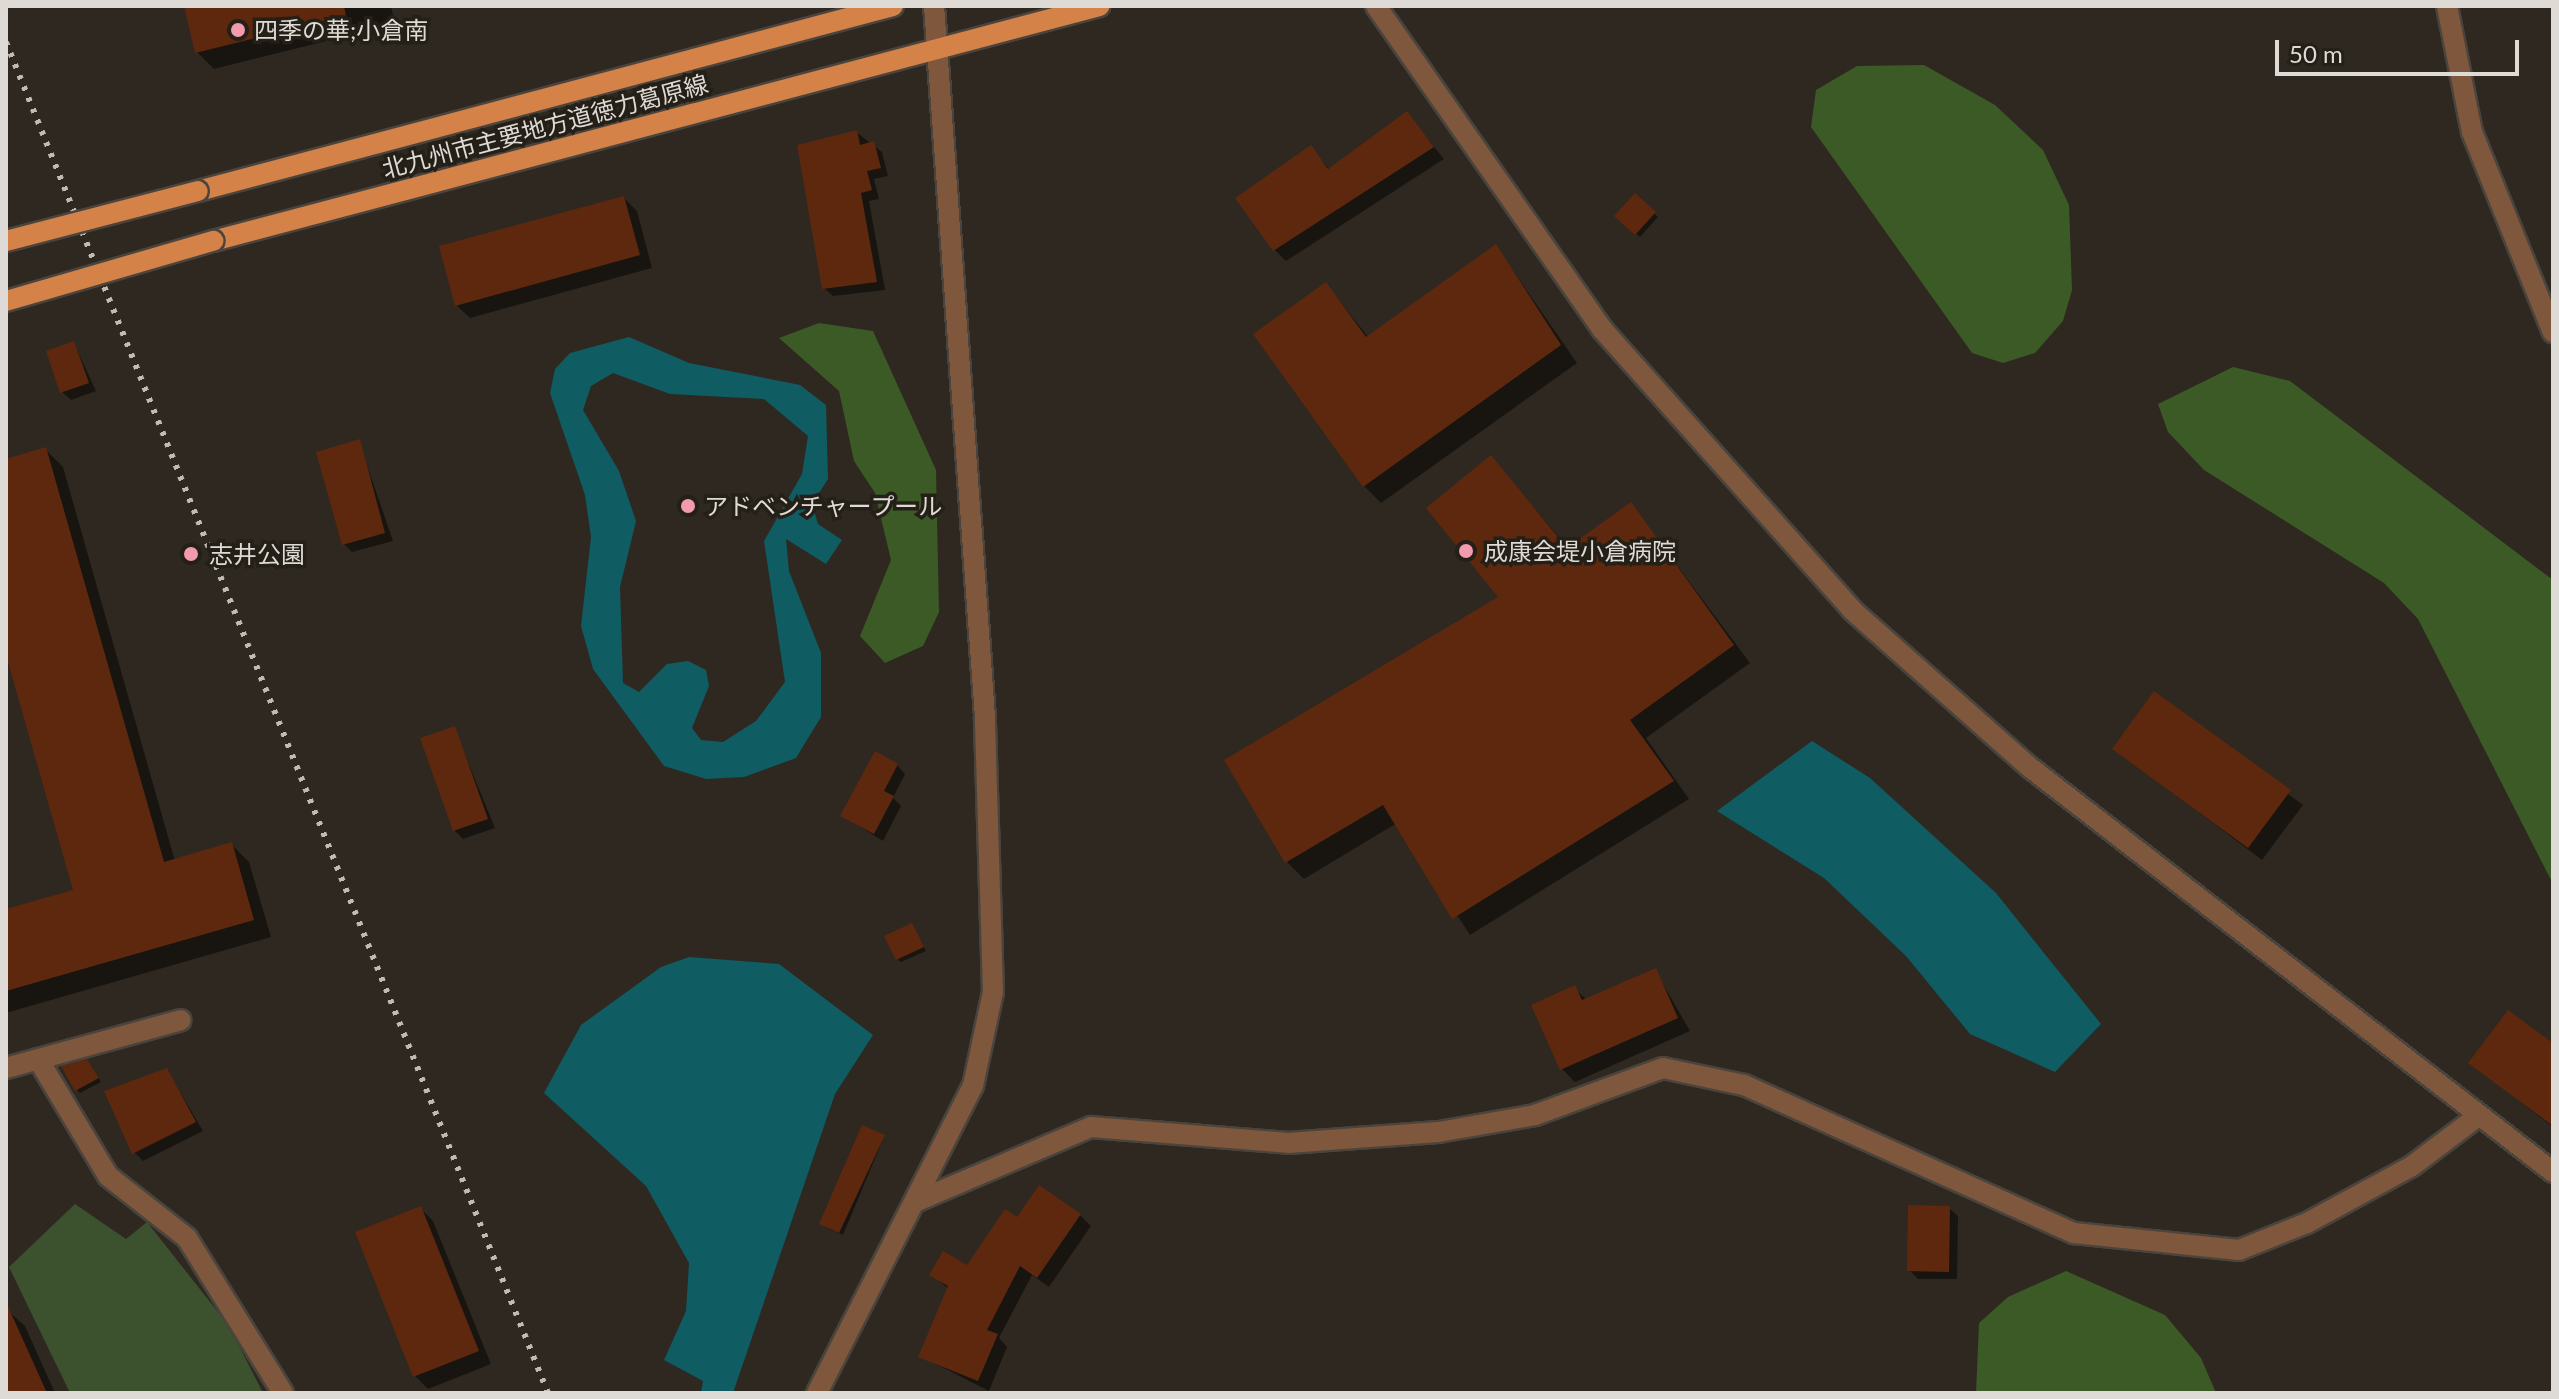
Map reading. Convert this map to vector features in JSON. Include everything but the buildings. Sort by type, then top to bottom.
[{"type":"main road","name":"北九州市主要地方道徳力葛原線","points":[[6,241],[893,6]]},
{"type":"main road","name":"北九州市主要地方道徳力葛原線","points":[[6,301],[213,241],[936,46],[1099,6]]},
{"type":"street","points":[[817,1393],[973,1086],[993,992],[985,717],[934,6]]},
{"type":"street","points":[[1376,6],[1602,329],[1852,610],[2032,769],[2553,1172]]},
{"type":"street","points":[[2447,6],[2472,132],[2553,332]]},
{"type":"street","points":[[6,1068],[181,1020]]},
{"type":"street","points":[[38,1059],[108,1176],[187,1238],[283,1393]]},
{"type":"street","points":[[915,1202],[1091,1127],[1288,1143],[1439,1132],[1535,1115],[1663,1068],[1744,1085],[2074,1233],[2239,1250],[2307,1223],[2412,1166],[2478,1116]]},
{"type":"green space","points":[[1924,65],[1995,105],[2043,150],[2069,205],[2072,290],[2063,321],[2035,353],[2003,363],[1972,353],[1811,127],[1816,90],[1857,66]]},
{"type":"green space","points":[[819,323],[873,331],[936,470],[939,612],[923,646],[885,663],[860,636],[891,560],[875,493],[854,461],[839,391],[779,338]]},
{"type":"green space","points":[[2233,367],[2290,381],[2553,580],[2553,884],[2418,619],[2384,583],[2204,470],[2168,432],[2158,404]]},
{"type":"green space","points":[[75,1204],[126,1239],[147,1222],[229,1326],[263,1393],[70,1393],[9,1267]]},
{"type":"green space","points":[[2066,1271],[2165,1315],[2201,1358],[2216,1393],[1976,1393],[1979,1323],[2008,1297]]},
{"type":"water","points":[[629,337],[689,363],[800,385],[826,405],[828,479],[812,504],[818,524],[842,540],[826,564],[786,539],[789,571],[821,653],[821,717],[796,758],[744,777],[706,779],[664,766],[593,669],[581,626],[591,537],[585,495],[550,393],[555,369],[570,353]],"holes":[[[613,373],[670,394],[764,399],[808,436],[802,474],[764,541],[785,682],[756,721],[723,742],[701,740],[692,728],[709,686],[706,670],[688,661],[667,664],[639,692],[623,683],[620,587],[636,521],[619,471],[583,410],[591,386]]]},
{"type":"water","points":[[1812,741],[1870,778],[1996,893],[2101,1024],[2055,1072],[1970,1034],[1906,956],[1824,878],[1717,811]]},
{"type":"water","points":[[689,957],[779,964],[873,1035],[835,1094],[733,1393],[701,1393],[703,1381],[664,1360],[686,1311],[689,1263],[646,1186],[544,1093],[581,1025],[661,967]]},
{"type":"railway","points":[[6,42],[548,1393]]},
{"type":"place","name":"四季の華;小倉南","points":[[238,30]]},
{"type":"place","name":"アドベンチャープール","points":[[688,506]]},
{"type":"place","name":"成康会堤小倉病院","points":[[1466,551]]},
{"type":"place","name":"志井公園","points":[[191,554]]}]
